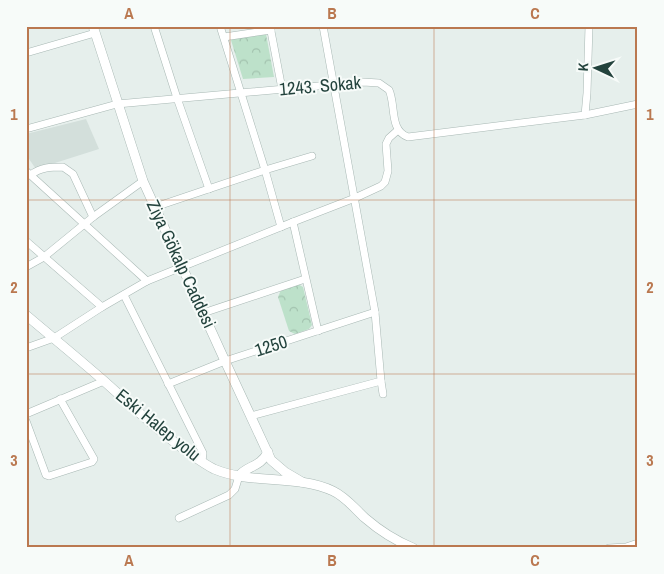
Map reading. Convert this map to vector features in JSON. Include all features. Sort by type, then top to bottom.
[{"type":"street","points":[[154,26],[209,189]]},
{"type":"street","points":[[220,26],[281,227]]},
{"type":"street","points":[[323,26],[375,312],[383,394]]},
{"type":"street","points":[[585,115],[589,26]]},
{"type":"street","points":[[224,37],[271,28],[282,89]]},
{"type":"street","points":[[26,53],[94,30]]},
{"type":"street","name":"Ziya Gökalp Caddesi","points":[[94,30],[143,182],[225,361],[271,460],[302,482]]},
{"type":"street","name":"1243. Sokak","points":[[26,129],[117,104],[363,82],[383,84],[391,94],[398,130]]},
{"type":"street","points":[[26,348],[54,338],[102,307],[147,282],[381,186],[385,182],[389,164],[386,144],[388,138],[398,130],[404,135],[412,137],[585,115],[638,104]]},
{"type":"street","points":[[155,208],[312,156]]},
{"type":"street","points":[[29,173],[48,168],[63,167],[73,174],[93,217]]},
{"type":"street","points":[[29,173],[147,282]]},
{"type":"street","points":[[26,267],[44,257],[93,217],[143,182]]},
{"type":"street","points":[[293,222],[318,331]]},
{"type":"street","points":[[26,242],[102,307]]},
{"type":"street","points":[[203,313],[305,279]]},
{"type":"street","points":[[124,295],[203,453],[202,462]]},
{"type":"street","name":"1250","points":[[168,384],[225,361],[375,312]]},
{"type":"street","name":"Eski Halep yolu","points":[[26,315],[148,421],[202,462],[214,469],[239,476],[302,482],[334,491],[343,496],[386,536],[413,548]]},
{"type":"street","points":[[26,414],[104,381]]},
{"type":"street","points":[[251,416],[381,381]]},
{"type":"street","points":[[26,421],[46,475],[49,476],[92,462],[94,459],[60,400]]},
{"type":"street","points":[[179,518],[229,496],[242,472],[258,464],[268,452]]},
{"type":"street","points":[[609,548],[626,547],[638,543]]},
{"type":"shaded area","points":[[86,119],[99,149],[36,169],[26,152],[26,134]]},
{"type":"green space","points":[[266,34],[274,77],[243,79],[230,37]]},
{"type":"green space","points":[[298,284],[303,287],[312,325],[309,329],[295,334],[289,331],[278,297],[281,290]]}]
